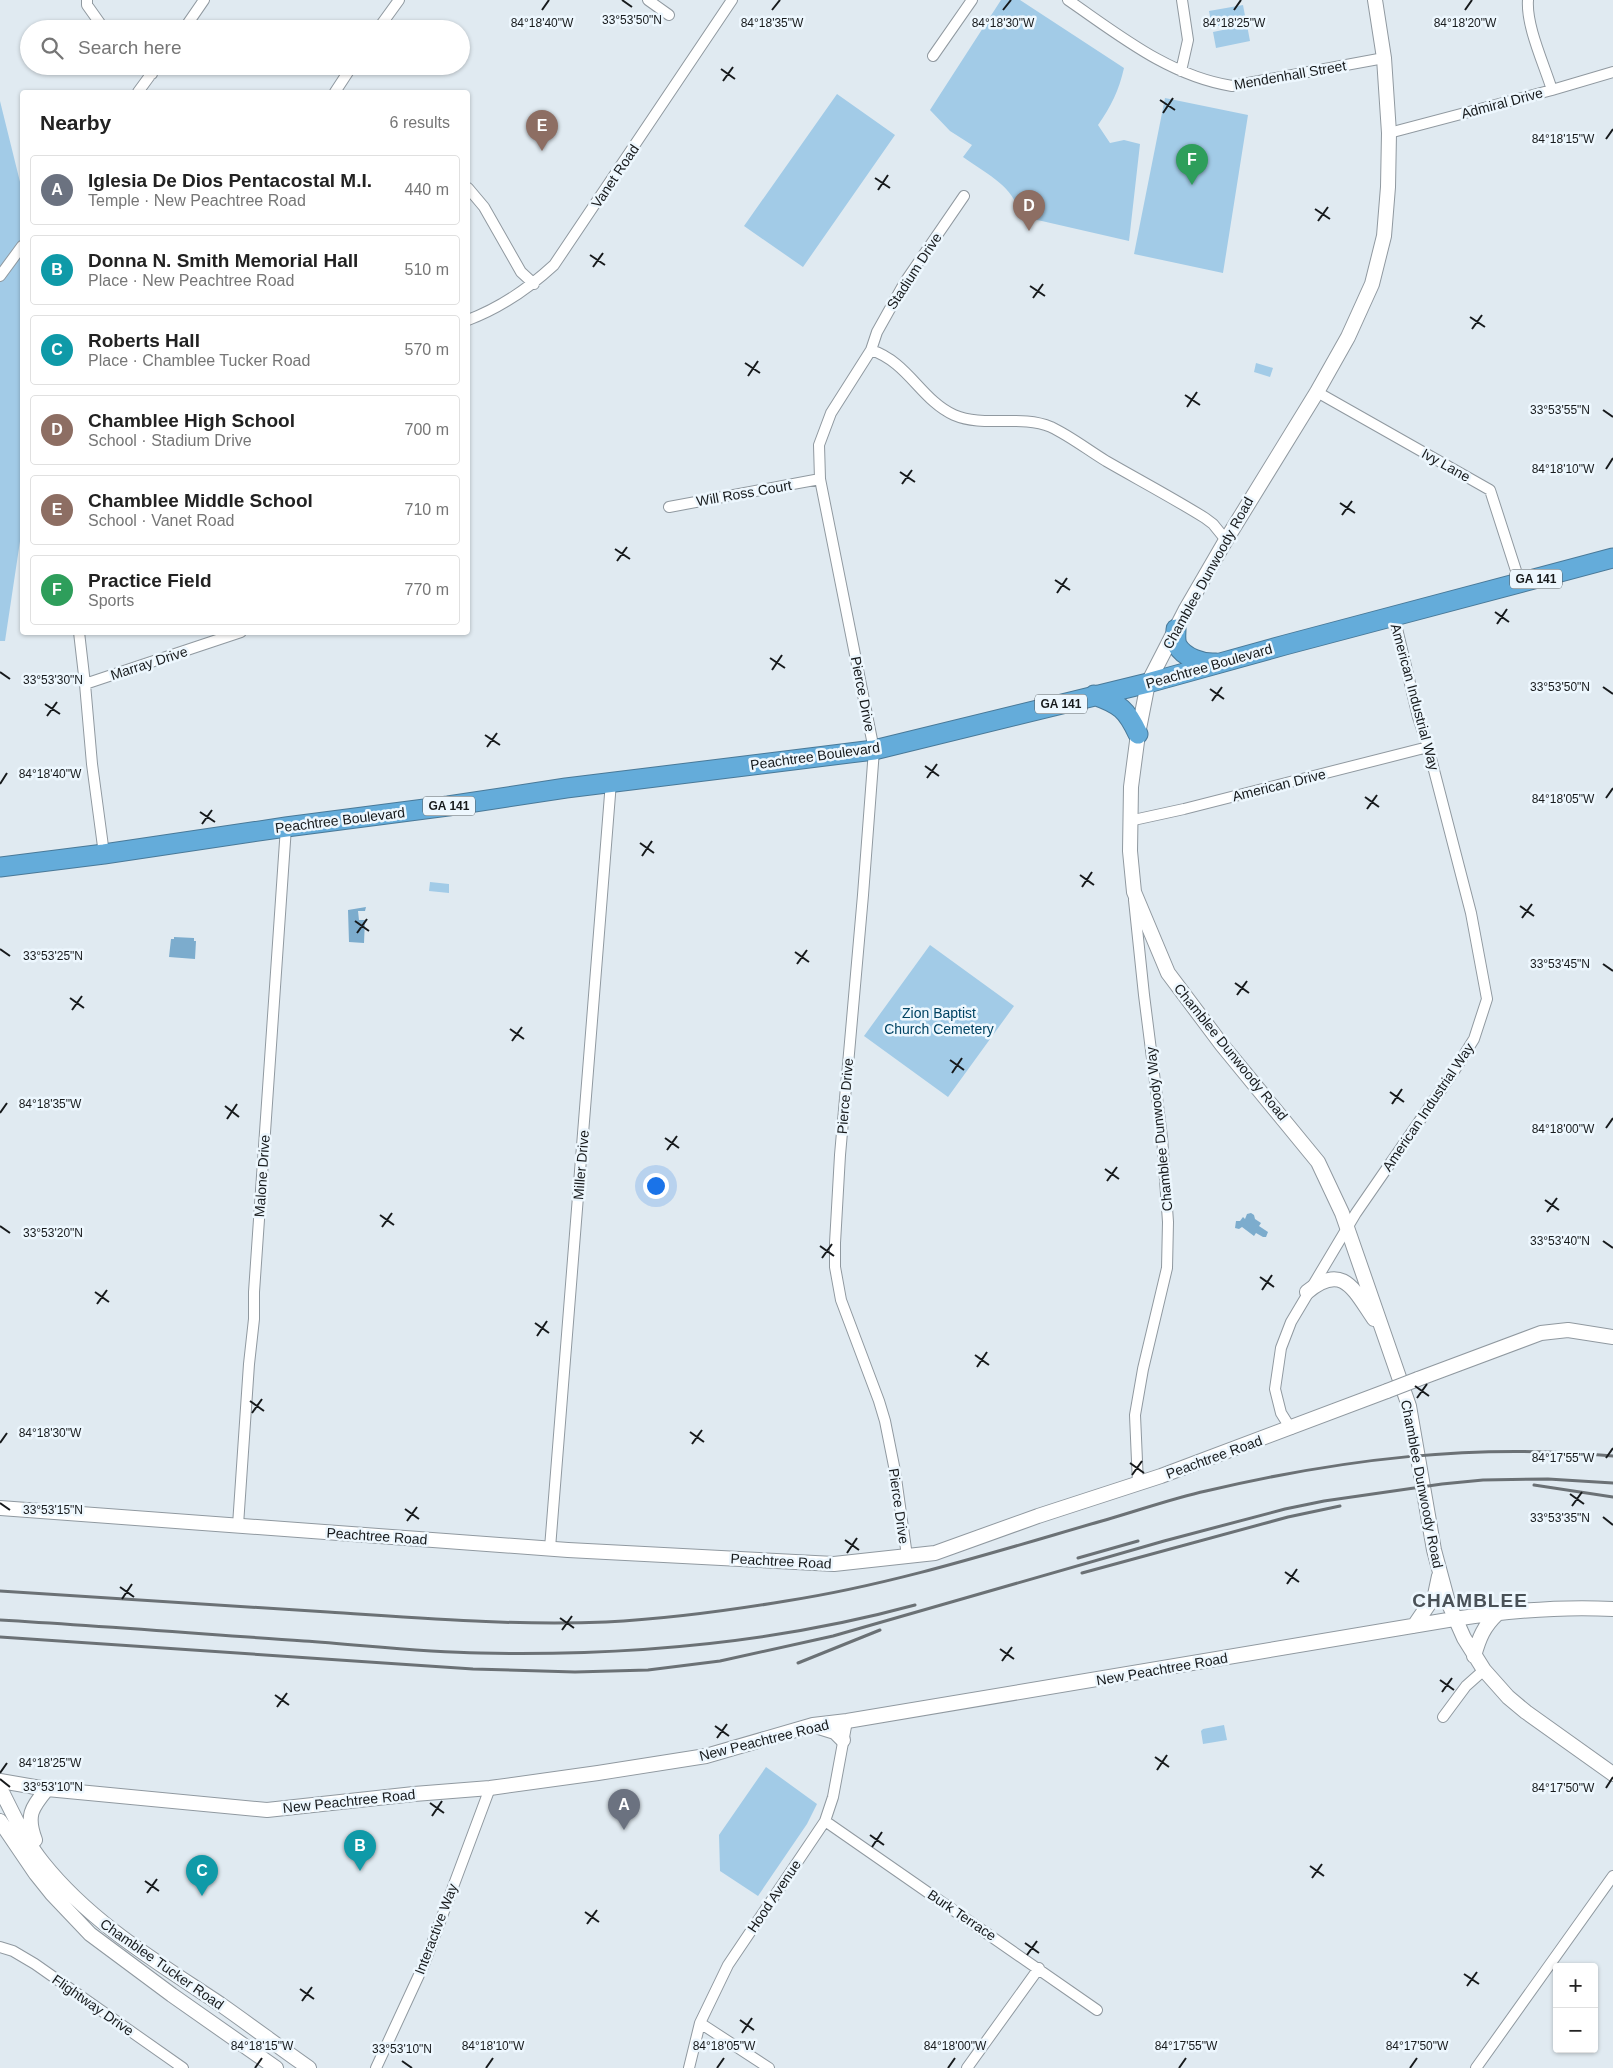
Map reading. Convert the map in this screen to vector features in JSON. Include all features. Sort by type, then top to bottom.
[{"type":"highway","name":"Peachtree Boulevard","points":[[0,867],[612,782],[874,750],[1094,695],[1148,684],[1613,558]]},
{"type":"highway","points":[[1176,629],[1176,643],[1181,650],[1207,664],[1223,663]]},
{"type":"highway","points":[[1094,695],[1122,708],[1130,718],[1138,734]]},
{"type":"street","points":[[87,0],[87,5],[98,20]]},
{"type":"street","points":[[190,20],[204,0]]},
{"type":"street","points":[[385,20],[399,0]]},
{"type":"street","points":[[648,0],[669,14]]},
{"type":"street","name":"Vanet Road","points":[[470,320],[534,284],[554,265],[732,0]]},
{"type":"street","points":[[933,56],[972,0]]},
{"type":"street","name":"Mendenhall Street","points":[[1068,0],[1145,52],[1207,82],[1232,86],[1384,58]]},
{"type":"street","points":[[1181,71],[1188,40],[1182,0]]},
{"type":"street","name":"Chamblee Dunwoody Road","points":[[1375,0],[1384,58],[1389,133],[1388,187],[1384,236],[1372,284],[1346,340],[1317,392],[1234,526],[1176,629],[1148,684],[1138,734],[1131,787],[1129,821],[1134,892],[1168,974],[1222,1045],[1318,1162],[1348,1226],[1409,1406],[1440,1573],[1454,1619],[1474,1656],[1508,1697],[1613,1774]]},
{"type":"street","points":[[1528,0],[1527,11],[1530,28],[1552,90]]},
{"type":"street","name":"Admiral Drive","points":[[1389,133],[1613,72]]},
{"type":"street","points":[[140,90],[151,75]]},
{"type":"street","points":[[340,90],[348,75]]},
{"type":"street","points":[[470,190],[484,207],[521,272],[534,284]]},
{"type":"street","name":"Stadium Drive","points":[[871,350],[877,332],[889,309],[964,196]]},
{"type":"street","points":[[0,276],[20,249]]},
{"type":"street","points":[[871,350],[881,353],[901,366],[928,396],[954,414],[972,420],[1015,420],[1051,427],[1213,524],[1226,540]]},
{"type":"street","name":"Pierce Drive","points":[[871,350],[840,397],[825,428],[819,446],[820,480],[874,750],[864,896],[840,1155],[835,1243],[836,1267],[841,1300],[885,1421],[895,1471],[906,1556]]},
{"type":"street","name":"Ivy Lane","points":[[1317,392],[1490,490],[1520,583]]},
{"type":"street","name":"Will Ross Court","points":[[669,507],[820,480]]},
{"type":"street","points":[[1213,524],[1234,526]]},
{"type":"street","name":"American Industrial Way","points":[[1290,1429],[1276,1400],[1275,1389],[1281,1348],[1288,1329],[1307,1292],[1348,1226],[1474,1039],[1487,999],[1471,913],[1428,747],[1418,716],[1394,616]]},
{"type":"street","points":[[79,635],[86,684],[92,764],[104,854]]},
{"type":"street","name":"Marray Drive","points":[[86,684],[232,635]]},
{"type":"street","name":"American Drive","points":[[1129,821],[1184,809],[1428,747]]},
{"type":"street","name":"Miller Drive","points":[[550,1548],[612,782]]},
{"type":"street","name":"Malone Drive","points":[[238,1525],[254,1319],[254,1283],[286,827]]},
{"type":"street","name":"Chamblee Dunwoody Way","points":[[1134,892],[1146,1013],[1162,1137],[1168,1231],[1167,1268],[1143,1369],[1135,1415],[1138,1484]]},
{"type":"street","points":[[1307,1292],[1326,1280],[1332,1279],[1344,1282],[1354,1289],[1385,1337]]},
{"type":"street","name":"Peachtree Road","points":[[0,1508],[550,1548],[834,1564],[935,1553],[1038,1516],[1138,1484],[1290,1429],[1541,1333],[1568,1330],[1613,1337]]},
{"type":"street","points":[[1414,1626],[1435,1595],[1440,1573]]},
{"type":"street","name":"New Peachtree Road","points":[[0,1781],[47,1789],[267,1810],[490,1788],[706,1756],[813,1725],[847,1721],[1454,1619],[1497,1614],[1590,1608],[1613,1609]]},
{"type":"street","points":[[1474,1656],[1478,1640],[1486,1624],[1497,1614]]},
{"type":"street","points":[[1443,1717],[1466,1686],[1484,1670]]},
{"type":"street","name":"Hood Avenue","points":[[689,2068],[700,2023],[728,1965],[825,1821],[833,1796],[847,1721]]},
{"type":"street","points":[[813,1725],[834,1732],[843,1740]]},
{"type":"street","name":"Interactive Way","points":[[376,2068],[424,1962],[490,1788]]},
{"type":"street","points":[[42,1862],[29,1825],[33,1808],[47,1789]]},
{"type":"street","name":"Chamblee Tucker Road","points":[[0,1792],[3,1794],[27,1840],[42,1862],[77,1901],[111,1930],[309,2068]]},
{"type":"street","name":"Chamblee Tucker Road","points":[[0,1821],[19,1851],[52,1894],[90,1934],[172,1995],[276,2068]]},
{"type":"street","name":"Burk Terrace","points":[[825,1821],[1098,2010]]},
{"type":"street","points":[[1476,2068],[1613,1876]]},
{"type":"street","name":"Flightway Drive","points":[[0,1947],[13,1951],[35,1964],[183,2068]]},
{"type":"street","points":[[967,2068],[1039,1968]]},
{"type":"street","points":[[700,2023],[770,2068]]},
{"type":"green space","points":[[1001,0],[1020,0],[1124,68],[1114,98],[1098,125],[1110,143],[1124,140],[1140,144],[1129,241],[1020,216],[1017,206],[1006,189],[990,175],[963,157],[972,145],[950,131],[930,110]]},
{"type":"green space","points":[[1243,5],[1246,21],[1212,27],[1209,11]]},
{"type":"green space","points":[[1247,25],[1250,41],[1216,48],[1213,32]]},
{"type":"green space","points":[[837,94],[895,135],[803,267],[744,226]]},
{"type":"green space","points":[[1165,98],[1248,115],[1223,273],[1134,254]]},
{"type":"green space","points":[[0,101],[20,182],[20,541],[5,641],[0,641]]},
{"type":"green space","points":[[1256,363],[1273,368],[1270,377],[1254,372]]},
{"type":"green space","points":[[430,882],[449,884],[449,893],[429,891]]},
{"type":"green space","name":"Zion Baptist Church Cemetery","points":[[930,945],[1014,1006],[948,1097],[864,1036]]},
{"type":"green space","points":[[1224,1725],[1227,1740],[1203,1744],[1201,1731],[1203,1729]]},
{"type":"green space","points":[[766,1767],[817,1804],[807,1824],[758,1896],[720,1871],[719,1835]]},
{"type":"shaded area","points":[[366,907],[365,911],[358,911],[359,920],[365,920],[364,943],[349,942],[348,910]]},
{"type":"shaded area","points":[[174,937],[194,938],[194,941],[196,941],[195,959],[169,957],[171,939],[174,939]]},
{"type":"shaded area","points":[[1251,1213],[1261,1223],[1259,1226],[1268,1232],[1266,1237],[1256,1233],[1254,1236],[1242,1227],[1239,1229],[1235,1228],[1236,1221],[1240,1221],[1243,1217],[1245,1219],[1247,1214]]},
{"type":"railway","points":[[0,1591],[467,1621],[571,1623],[651,1619],[764,1605],[868,1585],[990,1553],[1182,1497],[1307,1470],[1358,1462],[1459,1453],[1510,1451],[1613,1456]]},
{"type":"railway","points":[[0,1637],[473,1669],[575,1672],[648,1670],[720,1661],[833,1636],[1164,1541],[1285,1509],[1324,1501],[1483,1480],[1548,1479],[1613,1483]]},
{"type":"railway","points":[[1534,1485],[1613,1497]]},
{"type":"railway","points":[[1082,1573],[1288,1517],[1340,1506]]},
{"type":"railway","points":[[1078,1558],[1138,1541]]},
{"type":"railway","points":[[0,1620],[436,1651],[535,1653],[589,1652],[699,1645],[807,1629],[915,1605]]},
{"type":"railway","points":[[798,1663],[880,1630]]},
{"type":"place","name":"Chamblee Middle School","points":[[542,151]]},
{"type":"place","name":"Practice Field","points":[[1192,185]]},
{"type":"place","name":"Chamblee High School","points":[[1029,231]]},
{"type":"place","name":"Iglesia De Dios Pentacostal M.I.","points":[[624,1830]]},
{"type":"place","name":"Donna N. Smith Memorial Hall","points":[[360,1871]]},
{"type":"place","name":"Roberts Hall","points":[[202,1896]]},
{"type":"district","name":"CHAMBLEE","points":[[1470,1600]]}]
